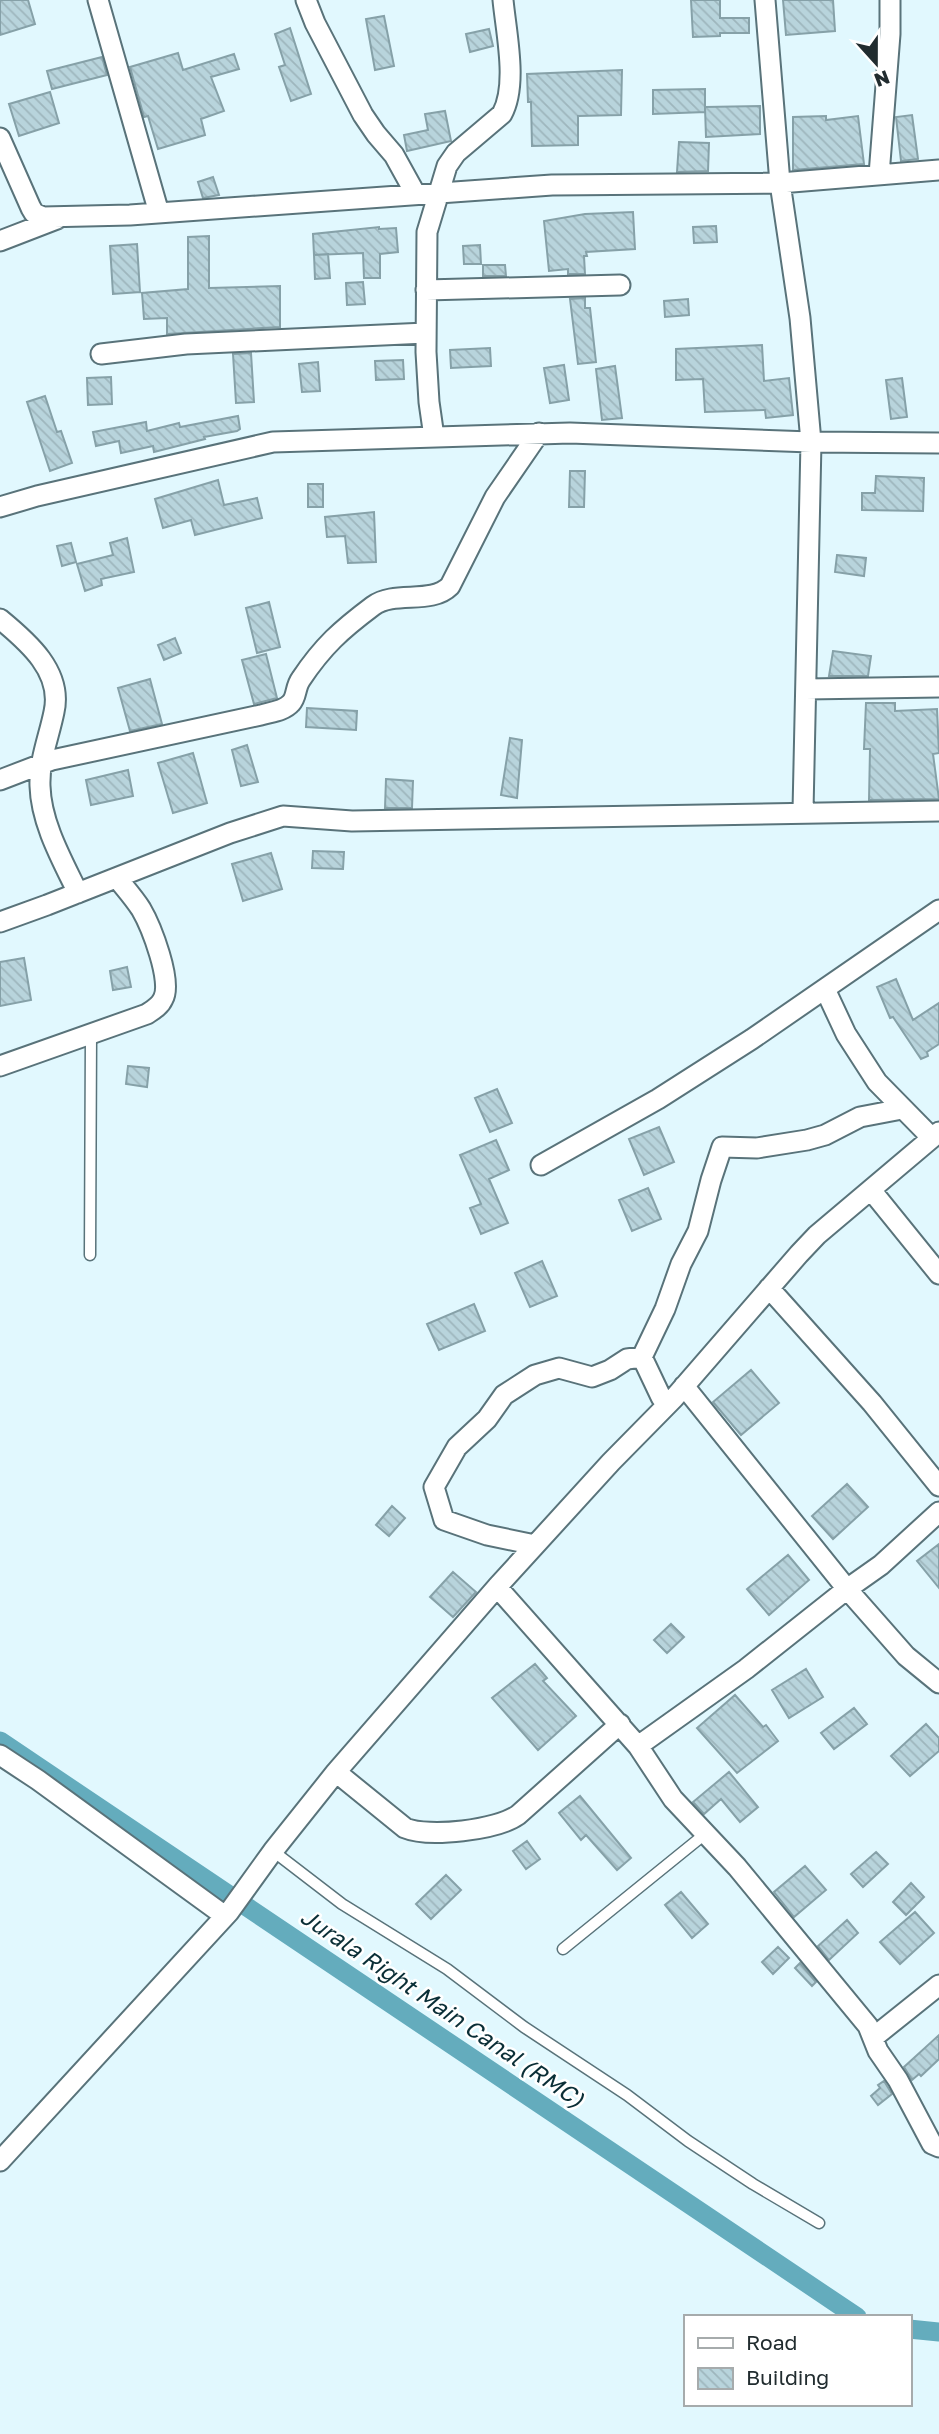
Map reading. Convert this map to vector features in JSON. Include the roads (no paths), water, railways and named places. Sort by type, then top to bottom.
[{"type":"street","points":[[98,0],[159,212]]},
{"type":"street","points":[[306,0],[315,23],[363,115],[394,155],[415,193]]},
{"type":"street","points":[[434,436],[428,392],[425,239],[447,166],[456,153],[502,114],[507,106],[509,63],[503,0]]},
{"type":"street","points":[[765,0],[780,183],[800,318],[811,442],[803,811]]},
{"type":"street","points":[[879,175],[890,34],[890,0]]},
{"type":"street","points":[[0,138],[34,213],[39,217],[159,212],[552,185],[780,183],[939,170]]},
{"type":"street","points":[[0,241],[62,217]]},
{"type":"street","points":[[426,290],[620,285]]},
{"type":"street","points":[[101,354],[195,344],[426,333]]},
{"type":"street","points":[[0,780],[41,763],[261,715],[290,705],[295,699],[296,686],[321,649],[373,606],[386,600],[438,594],[450,586],[495,497],[538,433]]},
{"type":"street","points":[[0,507],[258,444],[538,433],[811,442],[939,443]]},
{"type":"street","points":[[0,619],[28,642],[44,664],[55,690],[54,711],[41,763],[40,785],[43,810],[78,892]]},
{"type":"street","points":[[806,689],[939,687]]},
{"type":"street","points":[[0,922],[230,833],[287,815],[298,819],[352,821],[803,811],[939,811]]},
{"type":"street","points":[[0,1066],[156,1009],[164,999],[166,990],[163,970],[149,926],[141,910],[117,878]]},
{"type":"street","points":[[541,1165],[658,1099],[752,1039],[939,910]]},
{"type":"street","points":[[0,2161],[227,1914],[336,1772],[497,1587],[667,1405],[817,1235],[935,1135],[902,1109],[877,1082],[862,1062],[825,989]]},
{"type":"street","points":[[642,1357],[665,1309],[681,1264],[698,1231],[722,1147],[757,1148],[807,1140],[825,1135],[860,1117],[902,1109]]},
{"type":"street","points":[[870,1190],[939,1274]]},
{"type":"street","points":[[769,1288],[872,1403],[939,1486]]},
{"type":"street","points":[[642,1357],[667,1405]]},
{"type":"street","points":[[536,1545],[487,1535],[444,1520],[434,1487],[443,1469],[457,1447],[487,1419],[504,1395],[535,1375],[559,1368],[592,1377],[627,1359],[642,1357]]},
{"type":"street","points":[[684,1386],[847,1589],[905,1656],[939,1683]]},
{"type":"street","points":[[639,1746],[746,1669],[889,1558],[939,1512]]},
{"type":"street","points":[[497,1587],[639,1746],[661,1784],[737,1867],[868,2026],[878,2051],[898,2080],[932,2144],[939,2147]]},
{"type":"street","points":[[336,1772],[405,1828],[416,1832],[434,1833],[497,1825],[518,1815],[620,1724]]},
{"type":"street","points":[[0,1755],[227,1914]]},
{"type":"street","points":[[874,2037],[939,1985]]},
{"type":"lane","points":[[90,1255],[91,1033]]},
{"type":"lane","points":[[563,1950],[705,1834]]},
{"type":"lane","points":[[272,1853],[342,1904],[447,1969],[524,2028],[627,2095],[688,2141],[819,2223]]},
{"type":"waterway","name":"Jurala Right Main Canal (RMC)","points":[[0,1741],[854,2315]]},
{"type":"waterway","name":"Jurala Right Main Canal (RMC)","points":[[911,2329],[939,2332]]}]
